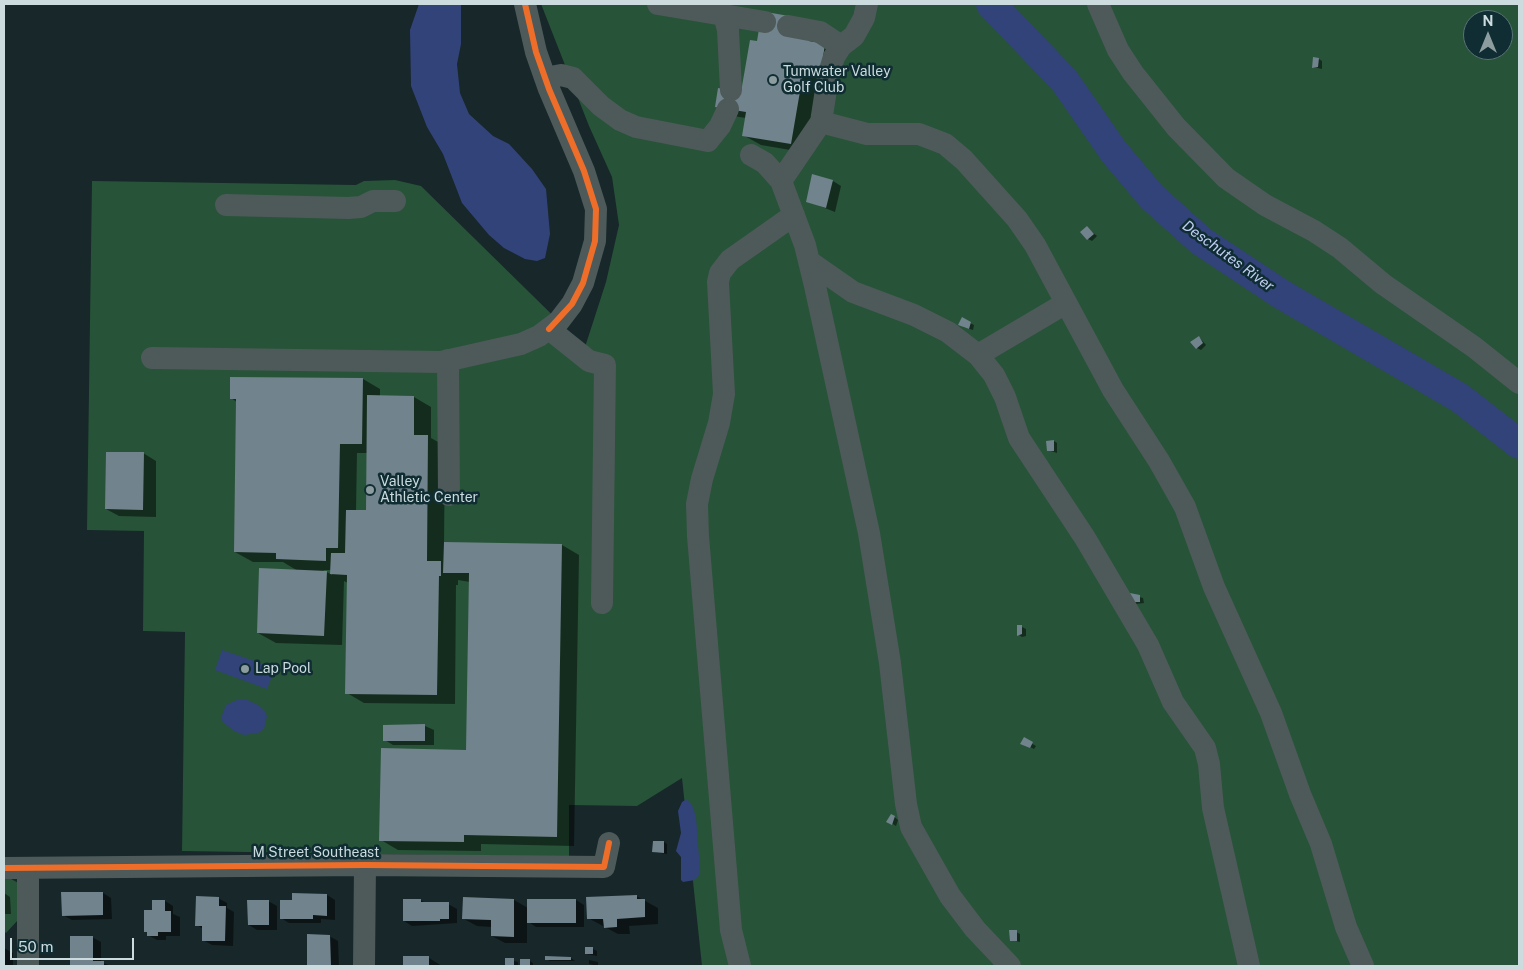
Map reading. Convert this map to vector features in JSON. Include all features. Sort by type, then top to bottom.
[{"type":"street","points":[[152,358],[343,361],[448,360],[521,344],[540,336],[559,321],[572,304],[583,283],[592,256],[597,225],[596,209],[589,183],[536,52],[526,4]]},
{"type":"street","points":[[658,4],[765,22]]},
{"type":"street","points":[[781,182],[821,122],[828,77],[834,57],[841,46],[854,36],[864,18],[867,4]]},
{"type":"street","points":[[1098,4],[1118,50],[1133,73],[1176,127],[1226,178],[1264,205],[1314,231],[1340,248],[1383,284],[1474,347],[1519,383]]},
{"type":"street","points":[[545,78],[561,75],[573,78],[601,106],[620,120],[636,128],[708,141],[720,126],[730,100],[728,30],[724,15]]},
{"type":"street","points":[[788,26],[820,32],[841,46]]},
{"type":"street","points":[[821,122],[867,134],[919,134],[946,144],[989,186],[1018,219],[1035,245],[1113,390],[1159,461],[1185,507],[1214,587],[1271,713],[1300,794],[1322,844],[1346,927],[1363,966]]},
{"type":"street","points":[[751,155],[765,163],[781,182],[810,262],[869,533],[890,663],[906,804],[911,826],[950,896],[975,929],[1010,966]]},
{"type":"street","points":[[226,204],[348,208],[361,207],[373,202],[394,202]]},
{"type":"street","points":[[740,966],[730,923],[697,512],[702,479],[719,423],[724,394],[718,282],[720,273],[730,260],[794,215]]},
{"type":"street","points":[[810,262],[853,292],[914,316],[948,332],[978,356],[1000,386],[1019,438],[1085,538],[1148,645],[1173,702],[1206,748],[1213,808],[1249,966]]},
{"type":"street","points":[[978,356],[1066,303]]},
{"type":"street","points":[[549,329],[589,361],[605,365],[602,603]]},
{"type":"street","points":[[448,360],[449,495]]},
{"type":"street","name":"M Street Southeast","points":[[4,868],[365,865],[604,867],[609,843]]},
{"type":"street","points":[[364,966],[365,865]]},
{"type":"street","points":[[28,868],[28,966]]},
{"type":"green space","points":[[541,4],[1519,4],[1519,966],[702,966],[682,778],[637,806],[569,805],[569,857],[182,851],[185,632],[143,631],[144,531],[87,530],[92,181],[356,185],[364,181],[395,180],[421,186],[585,347],[606,282],[619,225],[612,177],[589,126]]},
{"type":"green space","points":[[4,875],[22,885],[18,920],[6,933],[4,931]]},
{"type":"water","points":[[419,4],[461,4],[461,44],[457,64],[460,93],[469,114],[493,136],[509,144],[532,169],[546,189],[550,234],[545,258],[537,261],[525,259],[504,248],[489,235],[462,203],[443,154],[427,127],[411,86],[410,30]]},
{"type":"water","name":"Lap Pool","points":[[222,650],[275,668],[267,689],[215,670]]},
{"type":"water","points":[[237,700],[247,700],[264,710],[267,716],[264,729],[258,733],[244,735],[234,731],[223,722],[221,718],[226,705]]},
{"type":"water","points":[[687,799],[692,805],[696,817],[700,874],[695,880],[683,882],[681,880],[681,857],[676,851],[681,833],[678,811],[682,802]]},
{"type":"building","name":"Tumwater Valley Golf Club","points":[[766,12],[789,16],[809,37],[809,41],[825,44],[821,71],[804,68],[791,144],[742,136],[746,112],[715,107],[718,88],[741,92],[750,40],[757,41],[759,29]]},
{"type":"building","points":[[1313,57],[1319,58],[1318,67],[1312,68]]},
{"type":"building","points":[[812,174],[833,180],[826,208],[806,202]]},
{"type":"building","points":[[1087,226],[1094,234],[1087,240],[1080,232]]},
{"type":"building","points":[[962,317],[971,322],[969,329],[958,325]]},
{"type":"building","points":[[1199,336],[1203,343],[1196,349],[1190,342]]},
{"type":"building","points":[[230,377],[363,378],[362,444],[340,444],[338,548],[326,548],[326,561],[276,559],[276,553],[234,552],[236,399],[230,399]]},
{"type":"building","points":[[367,395],[414,396],[414,435],[428,435],[427,561],[441,561],[441,576],[439,576],[437,695],[345,694],[347,575],[330,574],[331,553],[345,553],[346,510],[366,510]]},
{"type":"building","points":[[1054,440],[1054,451],[1047,451],[1046,441]]},
{"type":"building","points":[[106,452],[144,452],[143,510],[105,509]]},
{"type":"building","points":[[444,542],[562,544],[557,837],[464,835],[464,842],[379,841],[381,748],[466,750],[469,573],[443,573]]},
{"type":"building","points":[[259,568],[327,571],[324,636],[257,633]]},
{"type":"building","points":[[1130,593],[1140,595],[1140,602],[1131,602]]},
{"type":"building","points":[[1017,625],[1022,625],[1022,634],[1017,636]]},
{"type":"building","points":[[425,724],[425,741],[383,741],[383,725]]},
{"type":"building","points":[[1024,737],[1033,742],[1030,748],[1020,744]]},
{"type":"building","points":[[891,814],[895,816],[892,825],[886,822]]},
{"type":"building","points":[[653,841],[664,841],[664,853],[652,852]]},
{"type":"building","points":[[61,892],[103,892],[103,915],[62,916]]},
{"type":"building","points":[[292,893],[327,894],[327,916],[313,915],[313,919],[280,919],[280,900],[292,900]]},
{"type":"building","points":[[637,895],[637,899],[645,899],[645,917],[617,919],[617,927],[604,928],[603,919],[587,919],[586,897]]},
{"type":"building","points":[[196,896],[219,897],[219,906],[226,906],[225,941],[202,941],[202,926],[195,926]]},
{"type":"building","points":[[463,897],[514,899],[514,937],[491,936],[491,920],[462,919]]},
{"type":"building","points":[[403,899],[421,899],[421,902],[449,902],[449,919],[440,919],[440,921],[403,921]]},
{"type":"building","points":[[527,899],[576,899],[576,923],[527,923]]},
{"type":"building","points":[[152,900],[165,900],[165,911],[171,911],[171,932],[158,932],[158,936],[147,936],[147,932],[144,932],[144,910],[152,910]]},
{"type":"building","points":[[247,900],[269,900],[269,925],[248,925]]},
{"type":"building","points":[[1009,930],[1017,930],[1017,941],[1010,941]]},
{"type":"building","points":[[307,934],[330,935],[331,966],[307,966]]},
{"type":"building","points":[[70,936],[93,936],[93,961],[104,961],[104,966],[70,965]]},
{"type":"building","points":[[585,947],[593,947],[593,954],[585,954]]},
{"type":"building","points":[[403,956],[429,956],[429,965],[403,966]]},
{"type":"building","points":[[545,956],[571,957],[571,960],[545,960]]},
{"type":"building","points":[[505,958],[514,958],[514,966],[505,966]]},
{"type":"building","points":[[520,959],[530,959],[530,966],[520,966]]},
{"type":"waterway","name":"Deschutes River","points":[[991,4],[1064,80],[1114,152],[1152,197],[1201,241],[1281,294],[1460,398],[1519,444]]},
{"type":"cycle path","points":[[525,4],[536,52],[549,89],[584,171],[596,209],[595,241],[583,283],[572,304],[549,329]]},
{"type":"cycle path","points":[[4,868],[365,865],[604,867],[609,843]]},
{"type":"place","name":"Tumwater Valley Golf Club","points":[[773,80]]},
{"type":"place","name":"Valley Athletic Center","points":[[370,490]]},
{"type":"place","name":"Lap Pool","points":[[245,669]]}]
